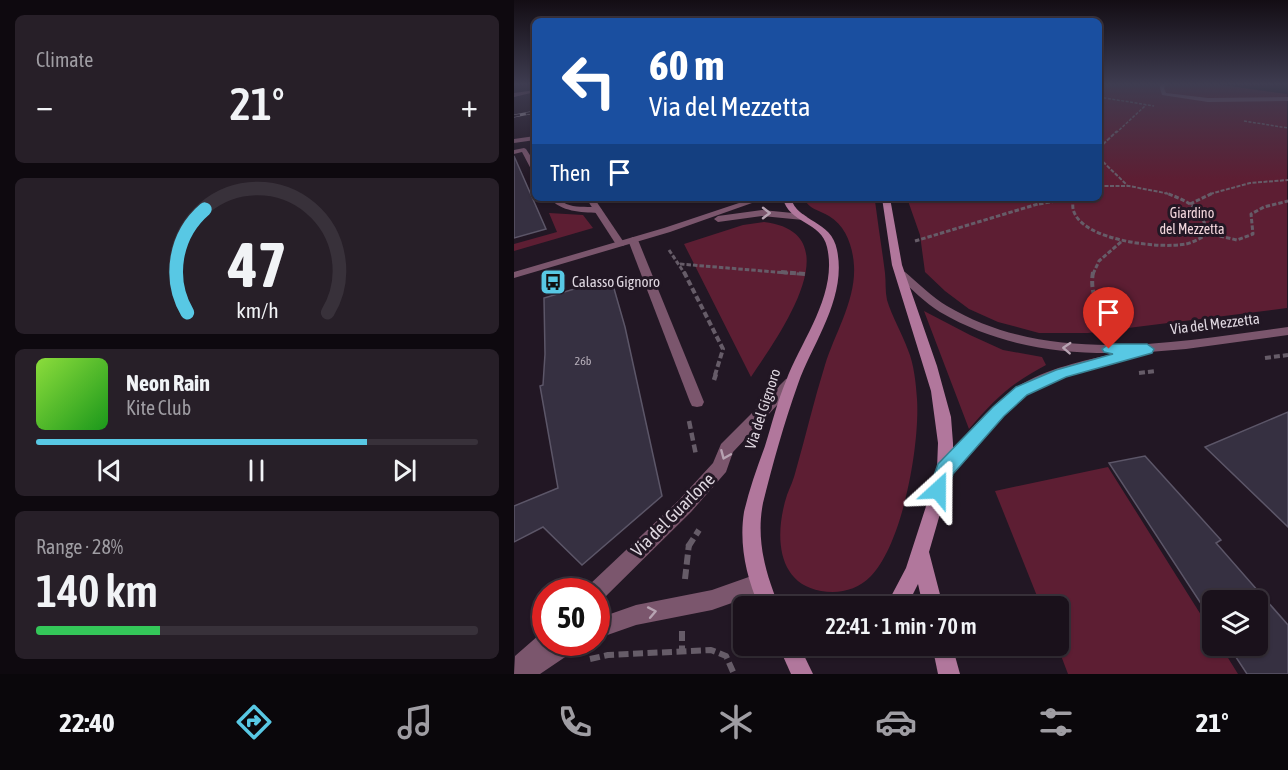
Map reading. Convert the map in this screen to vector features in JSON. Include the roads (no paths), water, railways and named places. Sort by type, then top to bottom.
[{"type":"main road","name":"Via del Gignoro","points":[[767,596],[751,532],[753,515],[792,382],[822,320],[833,272],[829,237],[822,228],[791,209],[788,201]]},
{"type":"main road","points":[[887,201],[901,274],[942,410],[945,470],[908,590],[904,596]]},
{"type":"main road","points":[[920,553],[931,596]]},
{"type":"main road","points":[[793,656],[802,674]]},
{"type":"main road","points":[[945,656],[949,674]]},
{"type":"street","points":[[514,141],[532,138]]},
{"type":"street","points":[[514,152],[524,150],[532,164]]},
{"type":"street","points":[[556,201],[569,209],[598,210]]},
{"type":"street","points":[[592,201],[620,244]]},
{"type":"street","points":[[514,275],[667,230],[753,201]]},
{"type":"street","points":[[667,230],[750,214],[803,217]]},
{"type":"street","points":[[632,240],[697,402]]},
{"type":"street","name":"Via del Mezzetta","points":[[901,274],[919,294],[938,307],[961,321],[1002,337],[1054,347],[1147,349]]},
{"type":"street","name":"Via del Mezzetta","points":[[945,470],[999,411],[1021,391],[1061,373],[1147,349],[1288,331]]},
{"type":"street","name":"Via del Guarlone","points":[[610,578],[685,506],[720,467],[727,449],[792,382]]},
{"type":"street","points":[[610,624],[636,615],[712,600],[733,599]]},
{"type":"street","points":[[514,673],[532,656]]},
{"type":"street","points":[[521,674],[549,656]]},
{"type":"place","name":"Calasso Gignoro","points":[[553,282]]},
{"type":"park label","name":"Giardino del Mezzetta","points":[[1192,222]]}]
